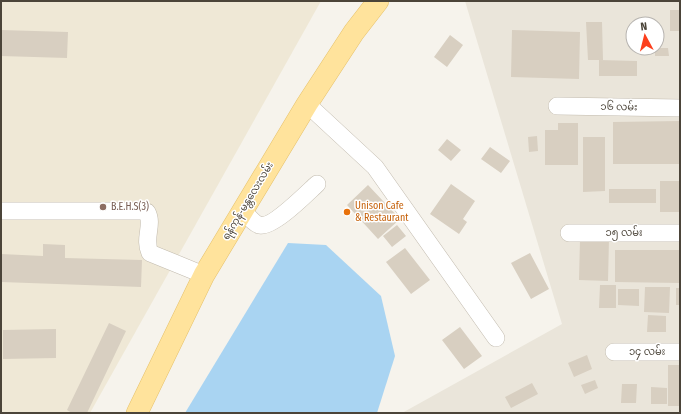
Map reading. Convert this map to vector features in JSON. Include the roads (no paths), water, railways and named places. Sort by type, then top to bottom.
[{"type":"main road","name":"ရန်ကုန်-မန္တလေးလမ်း","points":[[137,413],[204,275],[307,104],[354,32],[378,1]]},
{"type":"street","points":[[307,104],[375,167],[496,338]]},
{"type":"street","name":"၁၆ လမ်း","points":[[557,106],[680,108]]},
{"type":"street","points":[[243,210],[258,225],[264,226],[271,223],[294,205],[317,184]]},
{"type":"street","points":[[1,211],[147,212],[150,218],[147,246],[150,253],[204,275]]},
{"type":"street","name":"၁၅ လမ်း","points":[[569,233],[680,233]]},
{"type":"street","name":"၁၄ လမ်း","points":[[614,352],[680,352]]},
{"type":"water","points":[[288,243],[326,245],[381,296],[395,356],[377,413],[185,413]]},
{"type":"place","name":"B.E.H.S(3)","points":[[103,207]]},
{"type":"place","name":"Unison Cafe & Restaurant","points":[[347,212]]}]
